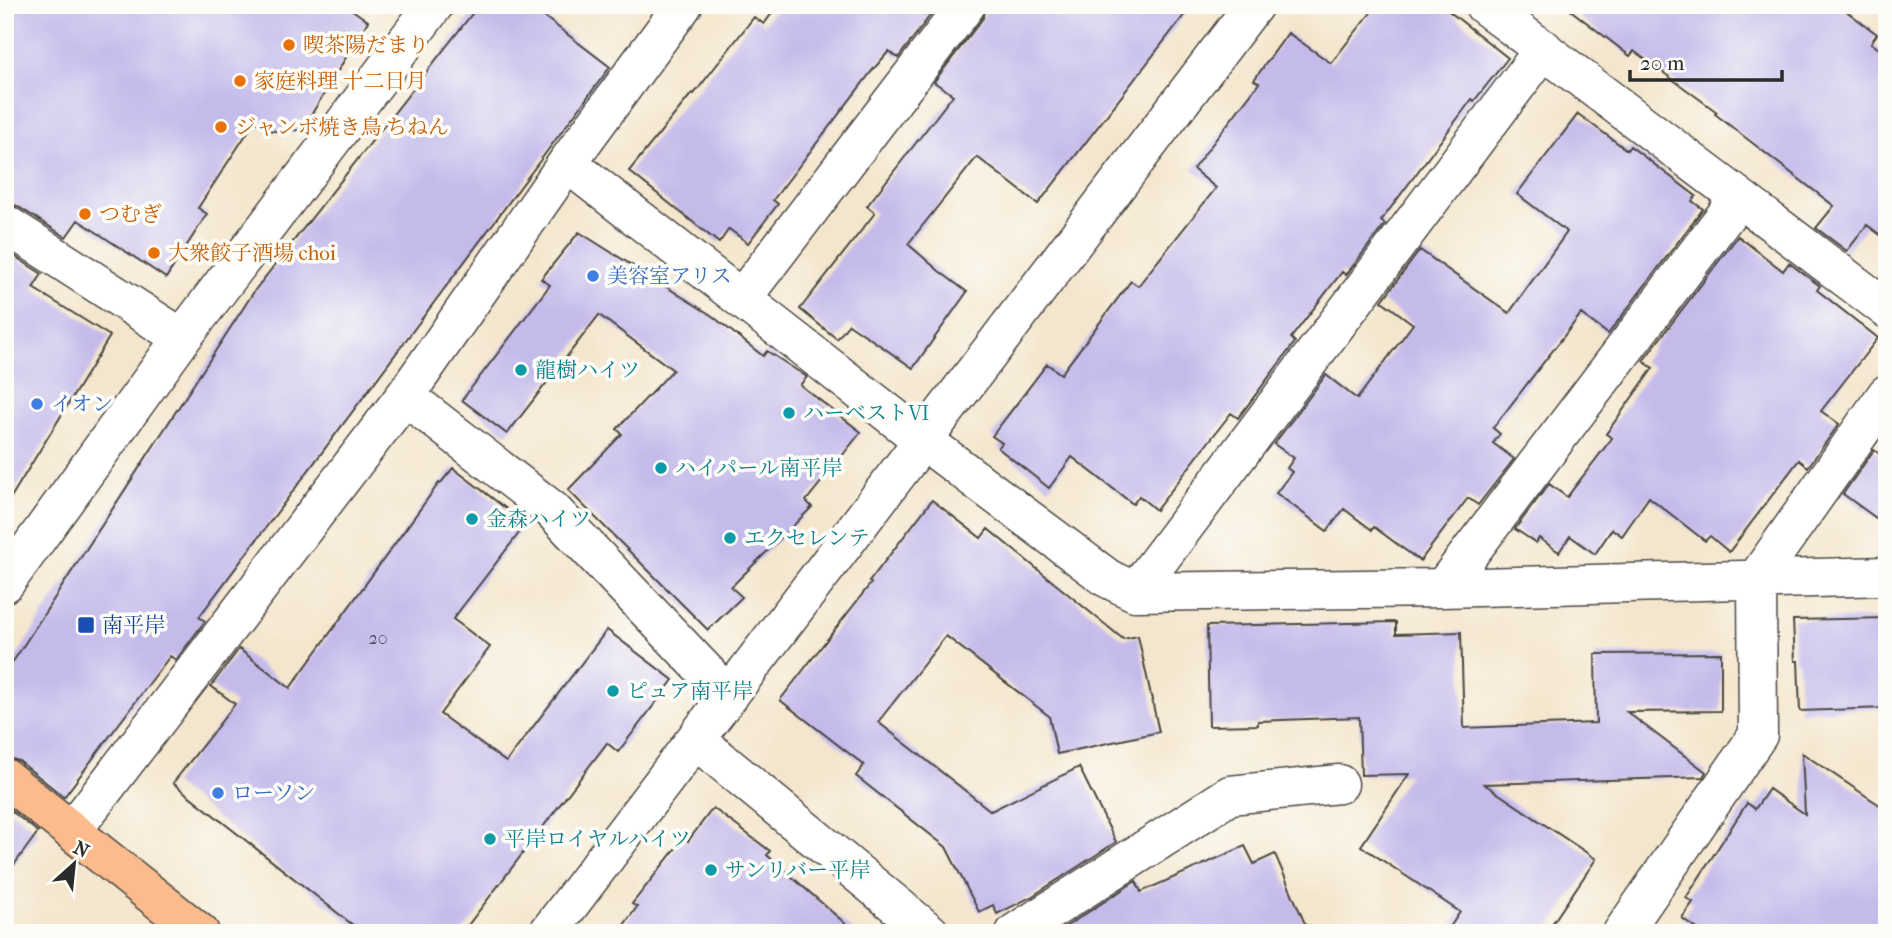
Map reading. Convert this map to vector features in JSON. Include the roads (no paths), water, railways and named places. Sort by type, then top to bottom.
[{"type":"main road","points":[[5,778],[200,933]]},
{"type":"street","points":[[5,583],[182,338],[434,5]]},
{"type":"street","points":[[72,831],[405,396],[567,163],[683,5]]},
{"type":"street","points":[[742,298],[966,5]]},
{"type":"street","points":[[548,933],[1254,5]]},
{"type":"street","points":[[1485,5],[1887,309]]},
{"type":"street","points":[[1135,592],[1544,49]]},
{"type":"street","points":[[567,163],[924,441],[1107,578],[1135,592],[1443,588],[1887,576]]},
{"type":"street","points":[[1443,588],[1739,198]]},
{"type":"street","points":[[5,225],[182,338]]},
{"type":"street","points":[[1622,933],[1758,734],[1757,578],[1887,394]]},
{"type":"street","points":[[405,396],[552,510],[729,696]]},
{"type":"street","points":[[696,740],[930,933]]},
{"type":"street","points":[[1015,933],[1230,795],[1339,784]]},
{"type":"place","name":"喫茶陽だまり","points":[[289,45]]},
{"type":"place","name":"家庭料理 十二日月","points":[[240,81]]},
{"type":"place","name":"ジャンボ焼き鳥 ちねん","points":[[221,127]]},
{"type":"place","name":"つむぎ","points":[[85,214]]},
{"type":"place","name":"大衆餃子酒場 choi","points":[[154,253]]},
{"type":"place","name":"美容室アリス","points":[[593,276]]},
{"type":"place","name":"龍樹ハイツ","points":[[521,370]]},
{"type":"place","name":"イオン","points":[[37,404]]},
{"type":"place","name":"ハーベストⅥ","points":[[789,413]]},
{"type":"place","name":"ハイパール南平岸","points":[[661,468]]},
{"type":"place","name":"金森ハイツ","points":[[472,519]]},
{"type":"place","name":"エクセレンテ","points":[[730,538]]},
{"type":"place","name":"南平岸","points":[[86,625]]},
{"type":"place","name":"ピュア南平岸","points":[[613,691]]},
{"type":"place","name":"ローソン","points":[[218,793]]},
{"type":"place","name":"平岸ロイヤルハイツ","points":[[490,839]]},
{"type":"place","name":"サンリバー平岸","points":[[711,870]]}]
